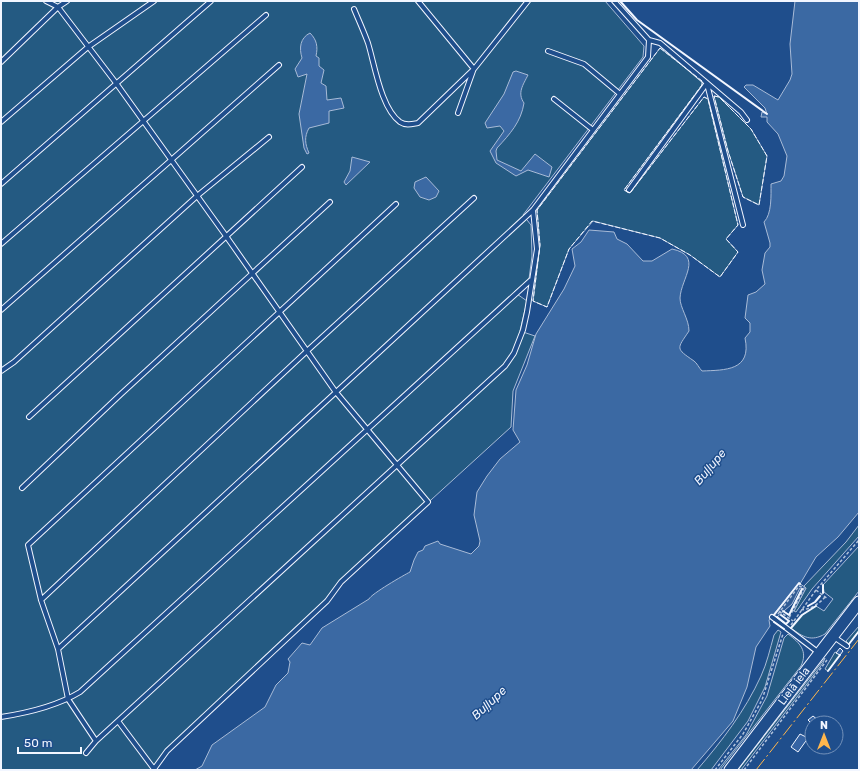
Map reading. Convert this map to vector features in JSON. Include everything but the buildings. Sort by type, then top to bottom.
[{"type":"main road","name":"Lielā iela","points":[[730,770],[824,654],[832,636],[859,602]]},
{"type":"lane","points":[[46,1],[58,7],[116,83],[226,236],[335,392],[366,431],[428,502],[341,582],[327,602],[167,751],[154,768],[118,721]]},
{"type":"lane","points":[[1,62],[58,7],[67,1]]},
{"type":"lane","points":[[1,122],[88,47],[154,1]]},
{"type":"lane","points":[[1,184],[211,1]]},
{"type":"lane","points":[[418,1],[474,68]]},
{"type":"lane","points":[[354,9],[362,26],[386,102],[392,114],[402,123],[409,125],[418,123],[474,68],[528,1]]},
{"type":"lane","points":[[614,1],[649,40],[660,43],[741,112],[747,120]]},
{"type":"lane","points":[[1,244],[266,15]]},
{"type":"lane","points":[[58,649],[533,210],[648,57],[649,40]]},
{"type":"lane","points":[[548,51],[584,64],[620,94]]},
{"type":"lane","points":[[1,310],[279,65]]},
{"type":"lane","points":[[458,113],[474,68]]},
{"type":"lane","points":[[629,190],[707,83]]},
{"type":"lane","points":[[707,83],[743,225]]},
{"type":"lane","points":[[554,99],[593,130]]},
{"type":"lane","points":[[1,371],[14,362],[197,196],[269,137]]},
{"type":"lane","points":[[29,417],[302,167]]},
{"type":"lane","points":[[41,600],[307,351],[474,198]]},
{"type":"lane","points":[[22,488],[330,202]]},
{"type":"lane","points":[[96,741],[68,699],[58,649],[41,600],[28,545],[396,204]]},
{"type":"lane","points":[[86,753],[96,741],[505,366],[514,353],[523,330],[536,249],[533,210]]},
{"type":"lane","points":[[1,717],[15,715],[68,699],[80,692],[531,280]]},
{"type":"lane","points":[[774,617],[787,629],[824,654]]},
{"type":"lane","points":[[832,636],[847,646]]},
{"type":"path","points":[[715,770],[743,734],[762,700],[768,687],[782,636],[816,590],[859,540]]},
{"type":"path","points":[[774,617],[799,586],[804,588],[789,618]]},
{"type":"path","points":[[816,590],[828,599]]},
{"type":"path","points":[[801,610],[806,610],[819,603],[825,596]]},
{"type":"path","points":[[780,611],[793,621]]},
{"type":"path","points":[[744,770],[811,684],[824,654]]},
{"type":"shaded area","points":[[1,1],[605,1],[644,46],[643,57],[523,215],[531,225],[532,256],[529,279],[514,292],[527,301],[520,331],[535,336],[513,391],[511,427],[341,582],[327,601],[167,751],[154,770],[1,770]]},
{"type":"shaded area","points":[[660,48],[702,81],[702,85],[624,190],[630,193],[704,97],[708,99],[738,225],[726,239],[738,252],[720,277],[690,255],[660,238],[593,221],[569,249],[547,307],[533,301],[540,245],[537,210]]},
{"type":"shaded area","points":[[714,96],[719,97],[751,129],[767,156],[759,205],[743,197],[728,151]]},
{"type":"shaded area","points":[[859,525],[859,536],[812,589],[796,612],[794,611],[806,588],[804,586],[846,542]]},
{"type":"shaded area","points":[[859,546],[859,591],[825,634],[811,638],[799,634],[791,628],[802,615],[816,606],[824,611],[833,599],[824,592],[823,585]]},
{"type":"shaded area","points":[[799,583],[806,588],[794,611],[791,610],[802,589],[800,588],[792,604],[777,617],[774,615]]},
{"type":"shaded area","points":[[859,626],[859,631],[849,644],[846,641]]},
{"type":"shaded area","points":[[778,630],[781,632],[765,687],[748,721],[711,770],[697,770],[724,737],[755,689],[763,671],[774,635]]},
{"type":"shaded area","points":[[788,634],[802,648],[804,656],[801,666],[720,770],[718,770],[746,735],[767,696],[784,638]]},
{"type":"shaded area","points":[[835,652],[840,655],[828,671],[825,669]]},
{"type":"shaded area","points":[[825,658],[823,663],[741,770],[738,770]]},
{"type":"water","name":"Buļļupe","points":[[795,1],[859,1],[859,512],[838,537],[816,557],[800,584],[799,583],[769,620],[770,626],[756,647],[747,687],[733,721],[691,770],[195,770],[202,766],[212,745],[265,707],[276,685],[288,673],[290,662],[288,659],[302,643],[310,645],[322,628],[410,572],[418,552],[423,550],[425,546],[438,541],[440,544],[471,554],[479,546],[480,541],[474,515],[477,492],[500,459],[520,442],[513,430],[516,390],[527,365],[536,334],[564,289],[575,266],[572,249],[581,242],[589,230],[614,232],[617,239],[627,244],[643,261],[652,261],[672,249],[682,252],[687,257],[689,262],[681,290],[680,302],[688,322],[689,331],[680,345],[681,351],[695,362],[702,371],[728,369],[741,363],[746,349],[745,338],[750,332],[750,323],[745,318],[748,295],[756,292],[765,284],[762,270],[765,253],[770,247],[770,243],[764,222],[767,219],[770,209],[771,184],[781,181],[784,176],[787,156],[778,134],[767,122],[767,117],[761,117],[762,112],[767,114],[765,108],[744,87],[746,85],[753,85],[778,100],[790,80],[792,74],[790,44]]},
{"type":"water","points":[[310,33],[316,44],[316,56],[319,58],[319,66],[324,70],[321,83],[326,86],[327,100],[341,98],[344,108],[329,111],[329,123],[309,128],[306,137],[306,144],[309,153],[307,154],[304,148],[299,114],[307,74],[298,77],[295,69],[302,58],[302,40]]},
{"type":"water","points":[[516,71],[528,75],[521,92],[524,103],[523,110],[518,122],[497,148],[497,160],[521,171],[535,154],[552,167],[549,177],[528,170],[516,176],[496,163],[490,151],[504,131],[500,126],[487,128],[485,123],[504,94],[513,72]]},
{"type":"water","points":[[352,157],[370,162],[346,185],[344,182],[350,171]]},
{"type":"water","points":[[426,177],[439,191],[436,197],[429,200],[420,197],[414,188],[415,182]]},
{"type":"fence","points":[[660,48],[702,81],[702,85],[624,190],[630,193],[704,97],[708,99],[738,225],[726,239],[738,252],[720,277],[690,255],[660,238],[592,221],[569,249],[547,307],[533,301],[540,245],[537,210],[660,48]]},
{"type":"fence","points":[[714,96],[719,97],[751,129],[767,156],[759,205],[743,197],[728,151],[714,96]]},
{"type":"wall","points":[[620,1],[637,20],[767,114]]},
{"type":"wall","points":[[774,615],[799,583],[800,584]]},
{"type":"wall","points":[[823,585],[823,593]]},
{"type":"wall","points":[[783,611],[789,615],[802,589]]},
{"type":"wall","points":[[808,606],[815,602],[820,596]]},
{"type":"wall","points":[[791,628],[802,615],[816,606]]},
{"type":"wall","points":[[777,617],[786,624],[789,621],[781,615]]},
{"type":"wall","points":[[774,622],[784,629]]},
{"type":"wall","points":[[849,644],[859,631]]},
{"type":"wall","points":[[828,671],[840,655]]},
{"type":"power","points":[[756,770],[859,639]]}]
